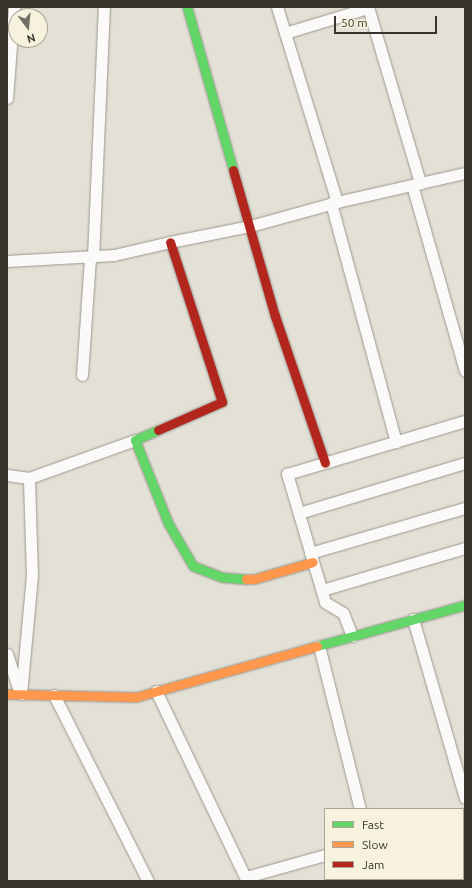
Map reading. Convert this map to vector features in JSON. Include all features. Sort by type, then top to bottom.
[{"type":"street","points":[[7,98],[14,7]]},
{"type":"street","points":[[82,375],[90,257],[93,257],[104,7]]},
{"type":"street","points":[[188,7],[275,316],[325,463]]},
{"type":"street","points":[[277,7],[334,202],[396,442]]},
{"type":"street","points":[[285,33],[368,8],[465,371]]},
{"type":"street","points":[[7,261],[114,256],[170,242],[250,226],[334,202],[465,173]]},
{"type":"street","points":[[7,475],[29,478],[135,440],[222,402],[170,242]]},
{"type":"street","points":[[352,636],[343,613],[325,602],[287,474],[465,421]]},
{"type":"street","points":[[135,440],[168,523],[193,566],[221,577],[254,579],[312,558],[465,508]]},
{"type":"street","points":[[298,512],[465,463]]},
{"type":"street","points":[[21,694],[32,576],[29,478]]},
{"type":"street","points":[[322,590],[465,548]]},
{"type":"street","points":[[7,694],[136,697],[465,605]]},
{"type":"street","points":[[413,619],[465,798]]},
{"type":"street","points":[[319,646],[360,808]]},
{"type":"street","points":[[7,654],[21,694]]},
{"type":"street","points":[[156,691],[246,879],[324,855]]},
{"type":"street","points":[[54,695],[148,881]]},
{"type":"traffic: fast","points":[[187,7],[233,170]]},
{"type":"traffic: fast","points":[[158,430],[135,440],[168,523],[193,566],[221,577],[246,579]]},
{"type":"traffic: fast","points":[[317,646],[465,605]]},
{"type":"traffic: slow","points":[[246,579],[254,579],[313,562]]},
{"type":"traffic: slow","points":[[7,694],[136,697],[317,646]]},
{"type":"traffic: jam","points":[[233,170],[275,316],[325,463]]},
{"type":"traffic: jam","points":[[158,430],[222,402],[170,242]]}]
